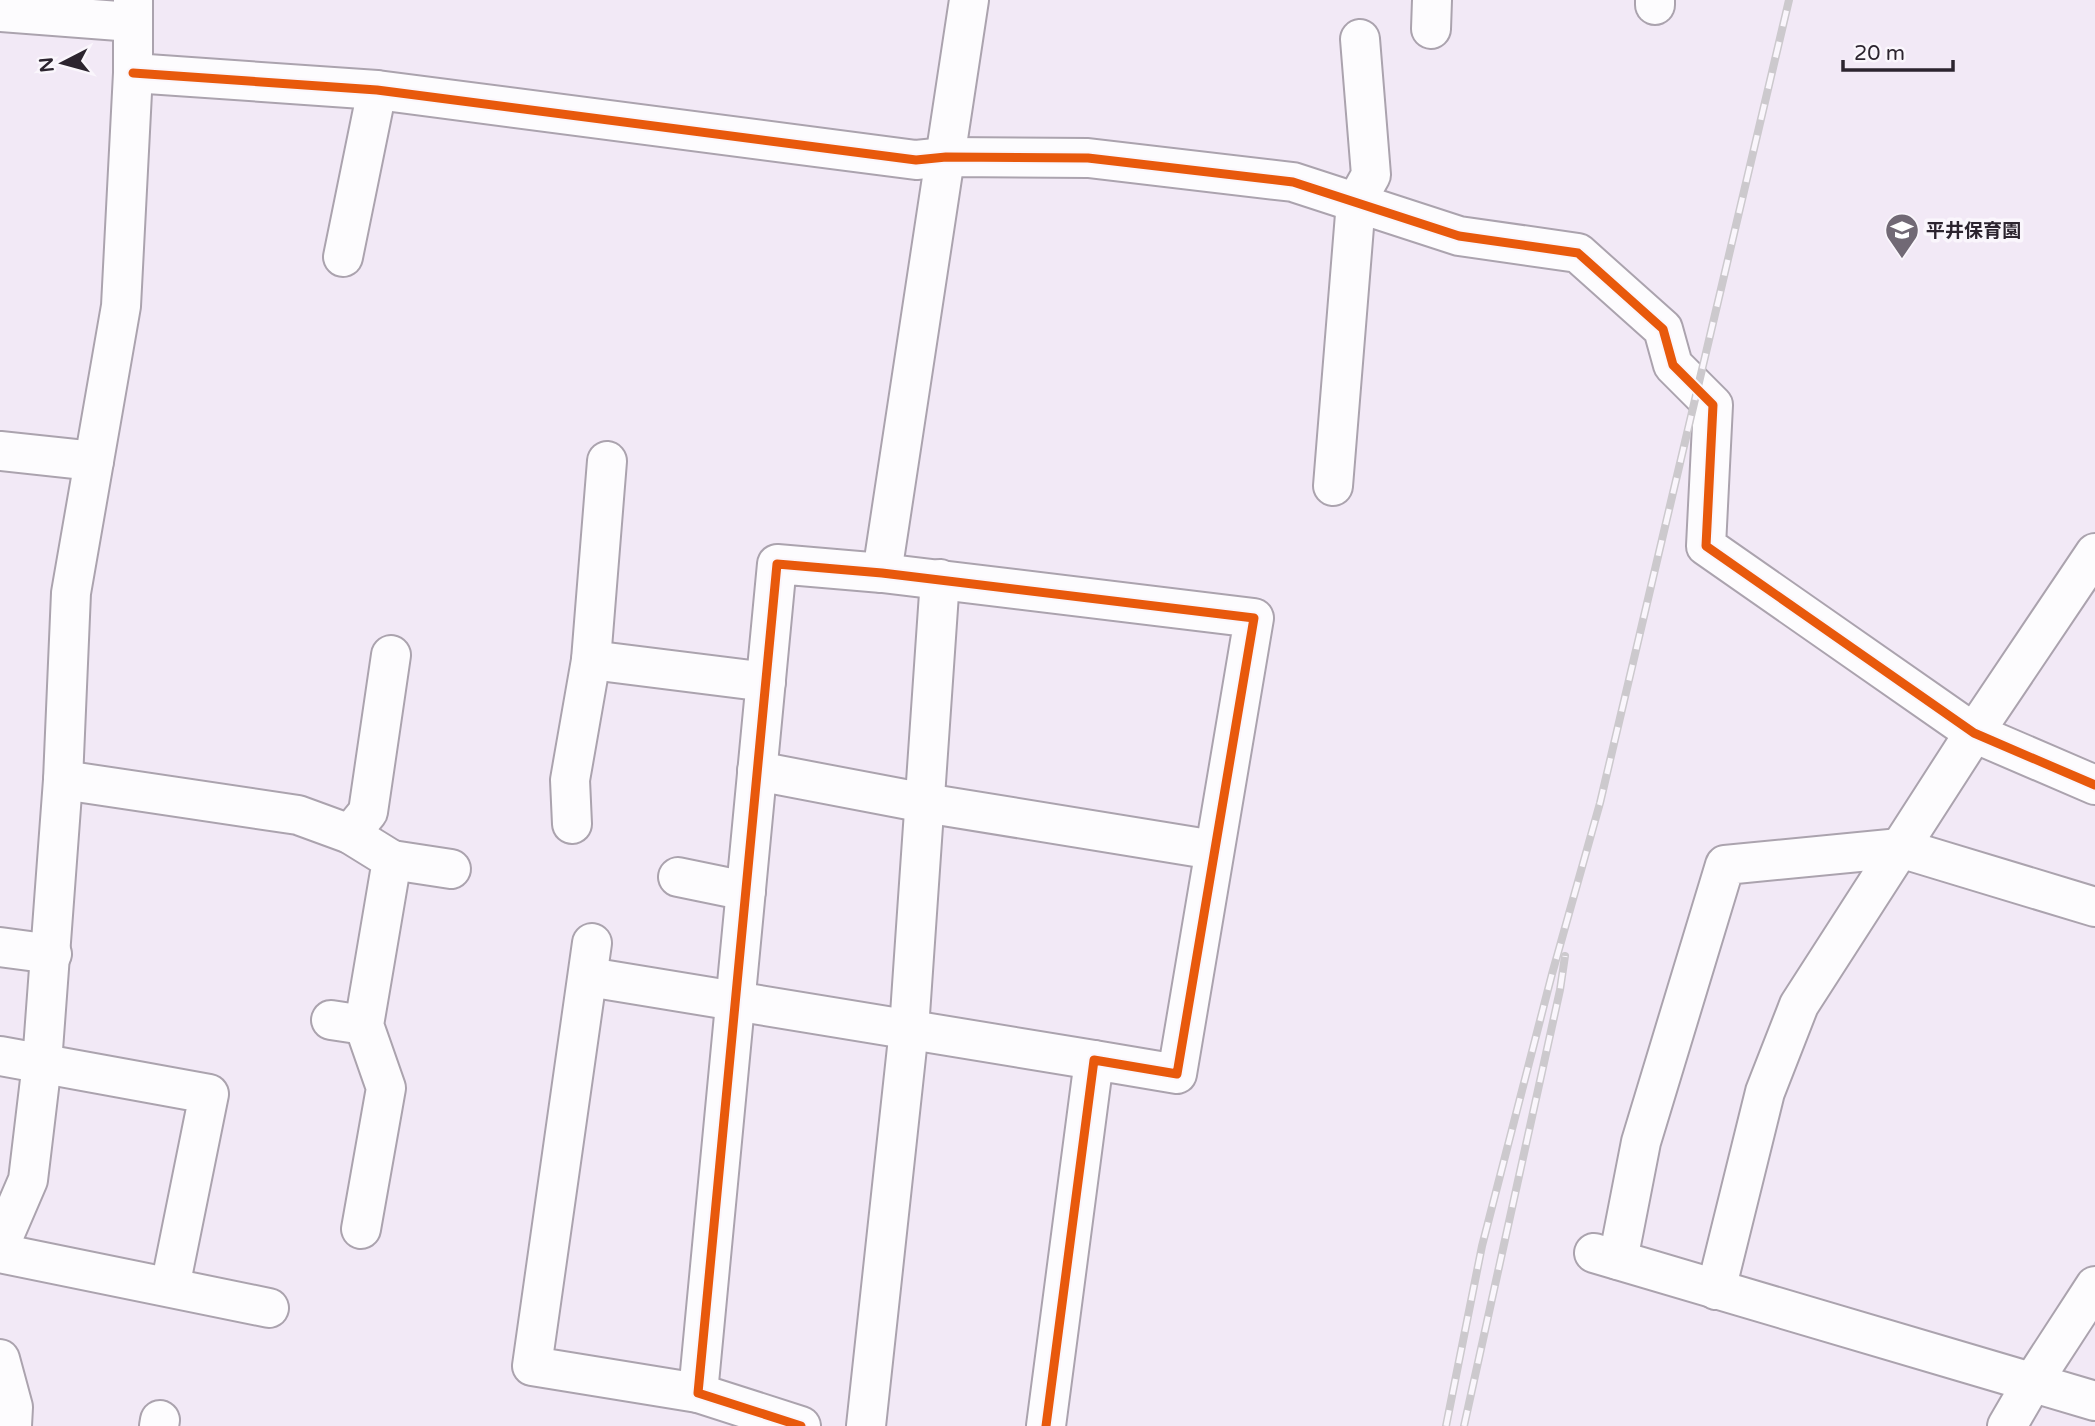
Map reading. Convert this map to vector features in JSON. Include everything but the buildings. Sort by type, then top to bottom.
[{"type":"street","points":[[882,573],[969,0]]},
{"type":"street","points":[[0,12],[132,11],[133,73],[121,306],[71,593],[63,780],[42,1063],[28,1180],[0,1245]]},
{"type":"street","points":[[1333,486],[1356,202],[1371,175],[1360,39]]},
{"type":"street","points":[[133,73],[377,90],[916,160],[946,157],[1088,158],[1293,182],[1459,236],[1578,253],[1663,329],[1673,365],[1713,405],[1706,546],[1974,733],[2095,785]]},
{"type":"street","points":[[343,257],[377,90]]},
{"type":"street","points":[[0,451],[94,461]]},
{"type":"street","points":[[572,824],[570,780],[591,660],[607,461]]},
{"type":"street","points":[[1716,1290],[1765,1091],[1799,1005],[1974,733],[2095,553]]},
{"type":"street","points":[[698,1394],[735,999],[777,564],[940,579],[1254,618],[1177,1074],[735,999],[591,960],[531,1366],[698,1394],[802,1426]]},
{"type":"street","points":[[866,1426],[909,1029],[940,579]]},
{"type":"street","points":[[350,834],[368,811],[391,655]]},
{"type":"street","points":[[591,660],[766,682]]},
{"type":"street","points":[[757,771],[925,803],[1214,850]]},
{"type":"street","points":[[63,780],[298,815],[350,834],[392,860],[450,869]]},
{"type":"street","points":[[2095,907],[1900,849],[1725,865],[1605,1256],[2095,1401]]},
{"type":"street","points":[[361,1229],[386,1088],[347,1023],[392,860]]},
{"type":"street","points":[[678,877],[746,891]]},
{"type":"street","points":[[0,947],[52,954]]},
{"type":"street","points":[[0,1056],[209,1094],[170,1287]]},
{"type":"street","points":[[1046,1426],[1094,1060]]},
{"type":"street","points":[[0,1253],[269,1308]]},
{"type":"street","points":[[2007,1426],[2095,1286]]},
{"type":"street","points":[[0,1359],[12,1407],[12,1426]]},
{"type":"railway","points":[[1446,1426],[1482,1246],[1552,974],[1600,803],[1789,0]]},
{"type":"railway","points":[[1464,1426],[1560,990],[1565,956]]},
{"type":"cycle path","points":[[133,73],[377,90],[916,160],[946,157],[1088,158],[1293,182],[1459,236],[1578,253],[1663,329],[1673,365],[1713,405],[1706,546],[1974,733],[2095,785]]},
{"type":"cycle path","points":[[801,1426],[698,1393],[777,564],[882,573],[1254,618],[1177,1074],[1094,1060],[1046,1426]]},
{"type":"place","name":"平井保育園","points":[[1902,260]]}]
